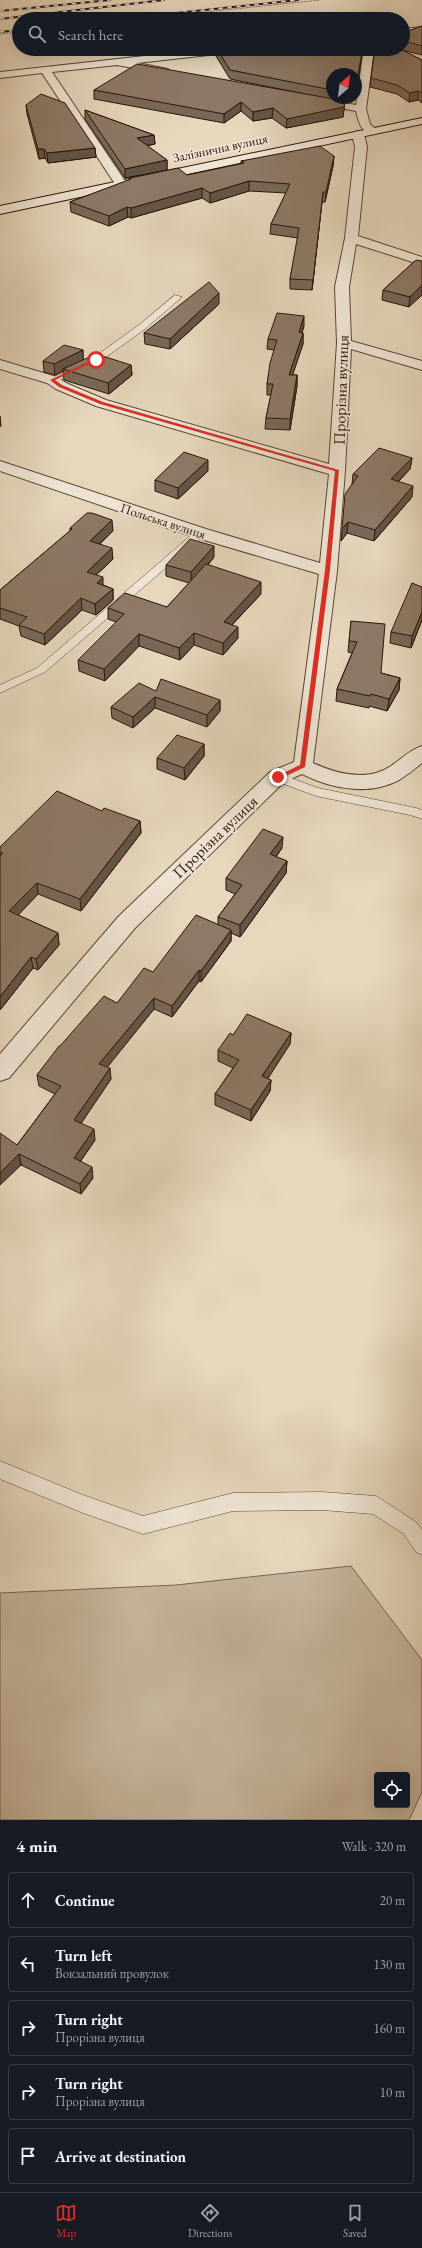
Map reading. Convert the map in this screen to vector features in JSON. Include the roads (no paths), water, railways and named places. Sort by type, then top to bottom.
[{"type":"street","points":[[410,31],[422,30]]},
{"type":"street","points":[[0,75],[178,56]]},
{"type":"street","points":[[365,132],[361,109],[368,56]]},
{"type":"street","points":[[120,63],[174,73]]},
{"type":"street","points":[[45,70],[121,184]]},
{"type":"street","points":[[307,98],[361,109]]},
{"type":"street","name":"Залізнична вулиця","points":[[0,210],[422,121]]},
{"type":"street","name":"Прорізна вулиця","points":[[0,1071],[127,922],[278,777],[302,766],[328,570],[337,470],[344,343],[342,288],[351,238],[361,146],[365,132]]},
{"type":"street","points":[[351,238],[422,261]]},
{"type":"street","points":[[344,343],[422,366]]},
{"type":"street","points":[[0,364],[52,380],[61,386],[101,403],[337,470]]},
{"type":"street","name":"Польська вулиця","points":[[0,466],[200,533],[328,570]]},
{"type":"street","points":[[302,766],[319,775],[359,783],[391,776],[422,753]]},
{"type":"lane","points":[[52,380],[96,360],[142,327],[178,297]]},
{"type":"lane","points":[[0,689],[41,670],[200,533]]},
{"type":"lane","points":[[278,777],[316,792],[412,811],[422,815]]},
{"type":"lane","points":[[0,1470],[83,1504],[144,1525],[233,1502],[322,1501],[376,1505],[410,1528],[422,1546]]},
{"type":"railway","points":[[0,11],[110,0]]},
{"type":"railway","points":[[60,12],[164,0]]},
{"type":"railway","points":[[186,12],[298,0]]},
{"type":"railway","points":[[0,19],[12,18]]},
{"type":"railway","points":[[0,32],[12,31]]}]
